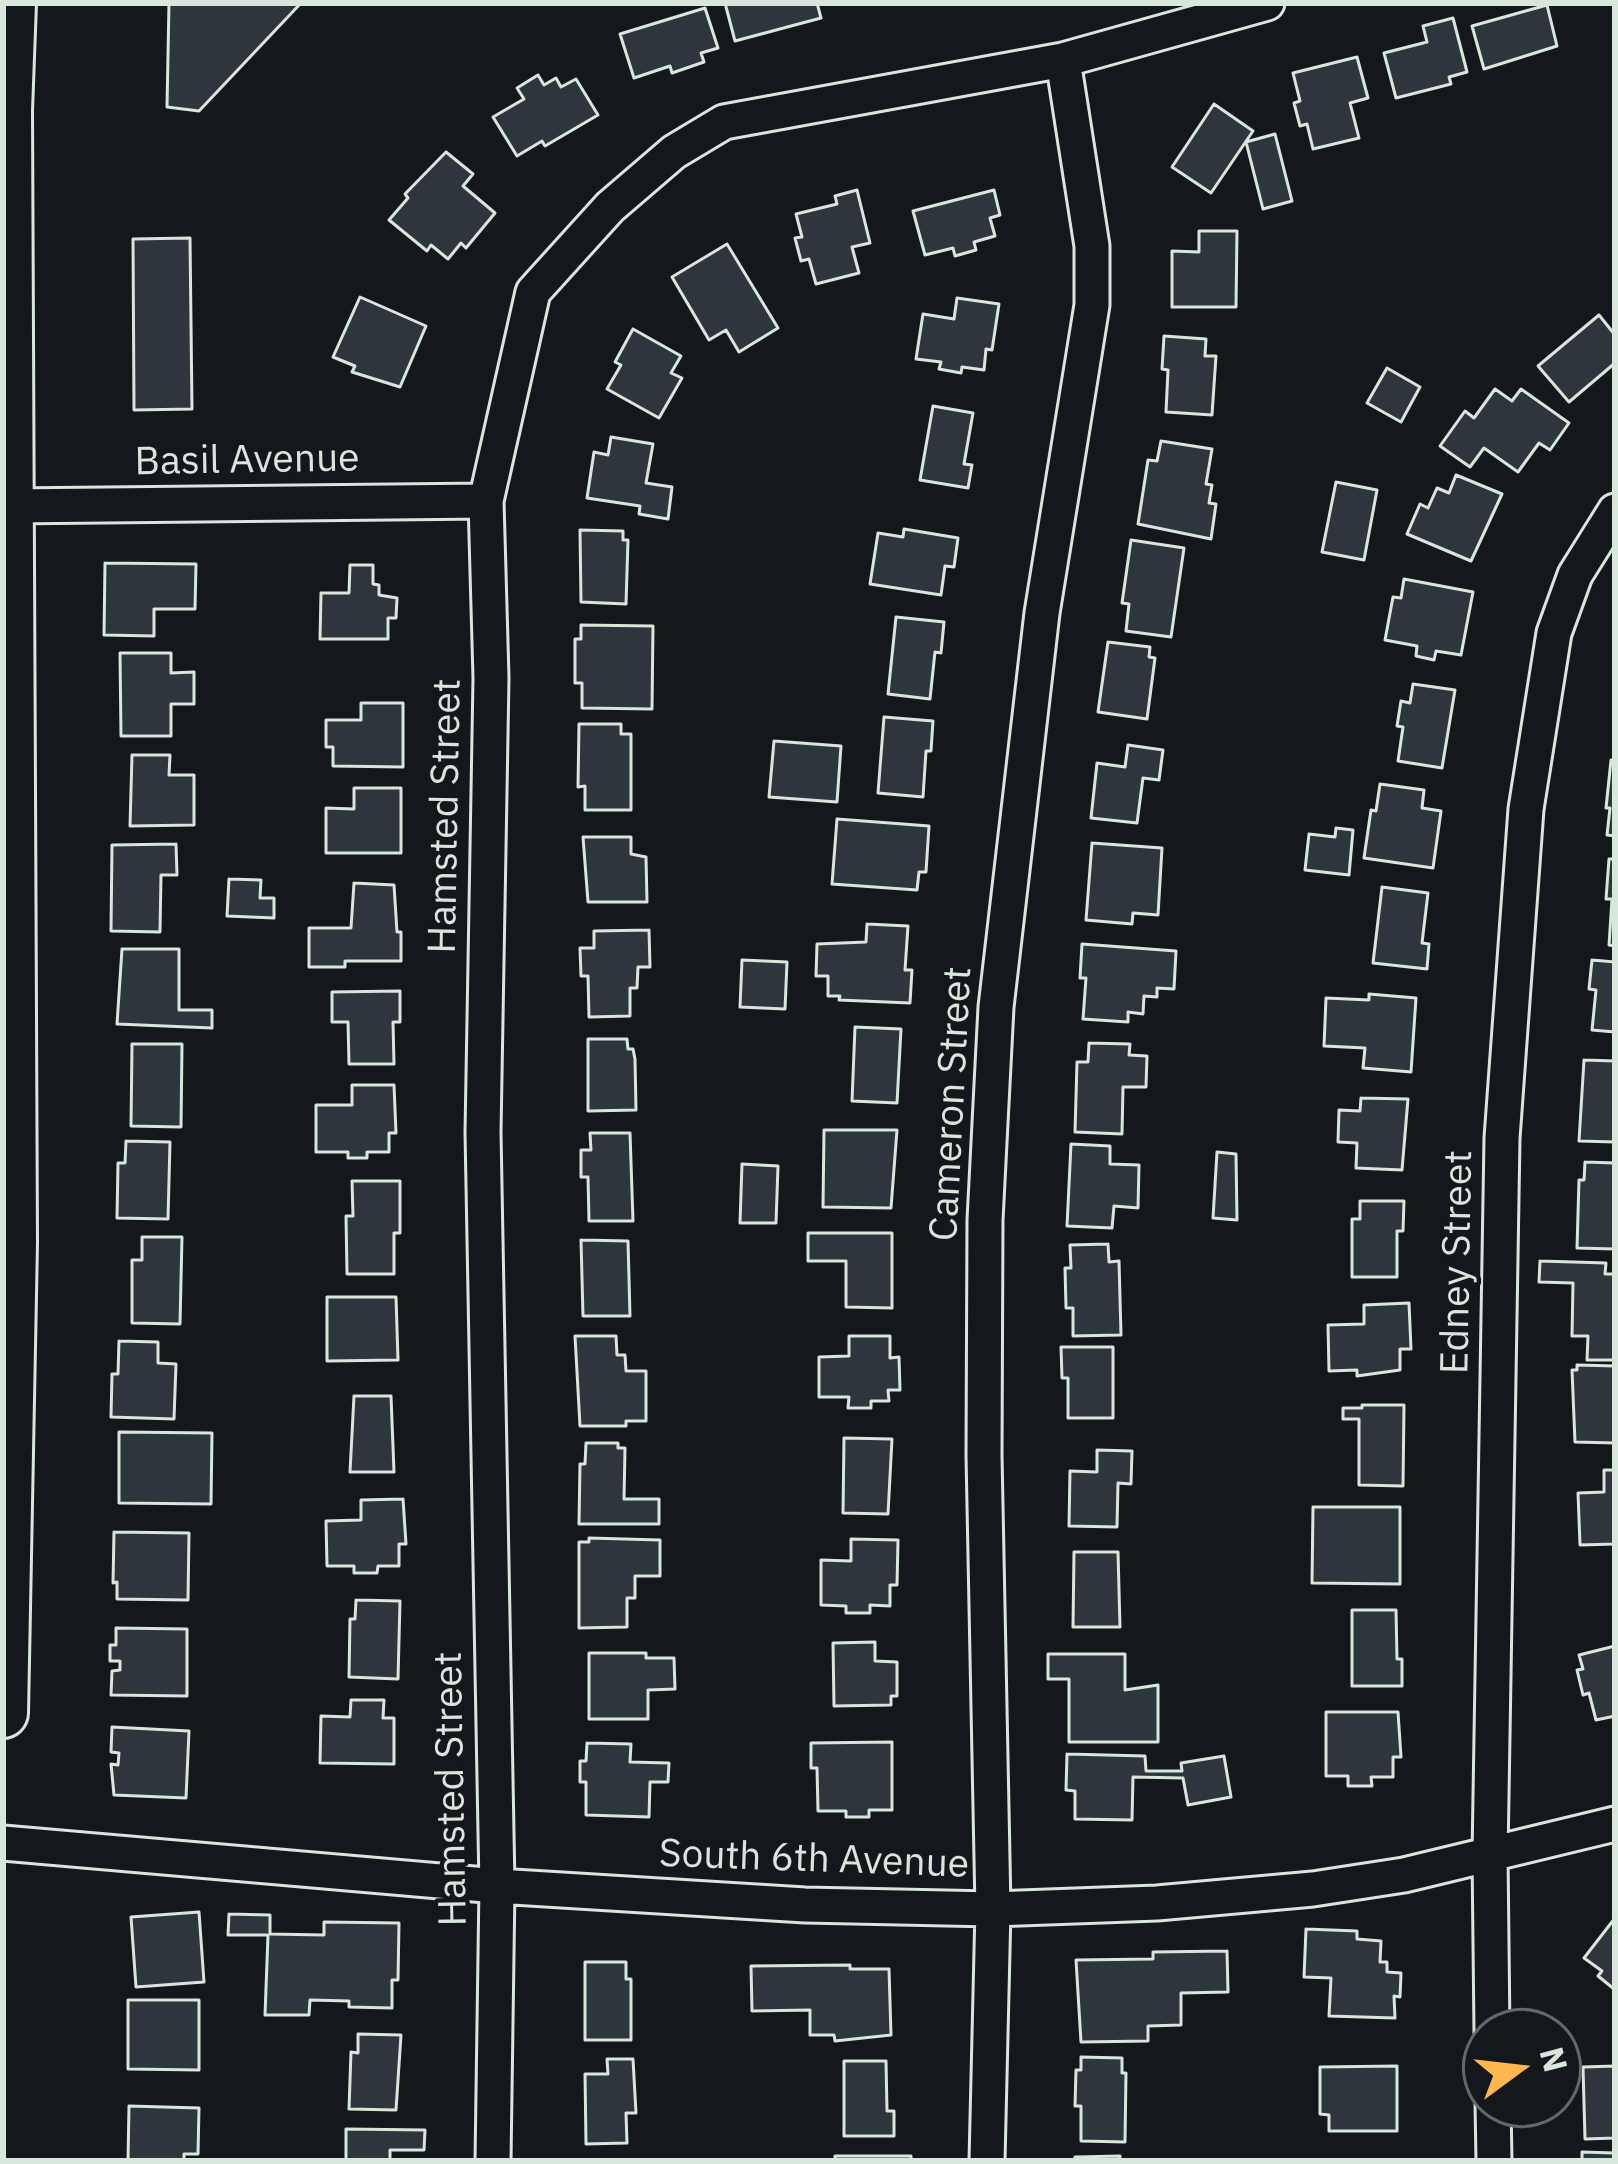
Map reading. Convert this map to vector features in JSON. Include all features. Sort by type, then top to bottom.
[{"type":"main road","points":[[3,1713],[12,1242],[5,101],[11,3]]},
{"type":"street","name":"Hamsted Street","points":[[493,2161],[496,1886],[483,1132],[491,678],[487,501],[533,292],[610,207],[674,152],[724,122],[1063,60],[1268,3]]},
{"type":"street","name":"Cameron Street","points":[[987,2161],[993,1909],[985,1220],[996,1007],[1042,613],[1092,305],[1092,246],[1063,60]]},
{"type":"street","name":"Basil Avenue","points":[[9,506],[487,501]]},
{"type":"street","name":"Edney Street","points":[[1492,2008],[1502,1138],[1526,809],[1554,633],[1575,575],[1615,511]]},
{"type":"street","name":"South 6th Avenue","points":[[3,1843],[496,1886],[805,1905],[993,1909],[1157,1903],[1312,1889],[1403,1875],[1615,1824]]},
{"type":"street","points":[[1493,2128],[1494,2161]]},
{"type":"building","points":[[169,3],[301,3],[199,111],[167,107]]},
{"type":"building","points":[[725,3],[817,3],[821,18],[735,41]]},
{"type":"building","points":[[1547,5],[1557,46],[1484,69],[1472,26]]},
{"type":"building","points":[[705,8],[718,48],[701,53],[704,62],[672,73],[670,66],[634,78],[620,34]]},
{"type":"building","points":[[1453,18],[1467,72],[1449,77],[1451,84],[1396,98],[1384,53],[1427,42],[1423,26]]},
{"type":"building","points":[[1357,57],[1368,98],[1350,103],[1359,138],[1313,149],[1307,124],[1300,126],[1293,73]]},
{"type":"building","points":[[538,75],[544,85],[556,78],[561,87],[576,79],[598,115],[545,146],[542,141],[517,156],[493,117],[524,99],[517,88]]},
{"type":"building","points":[[1214,104],[1253,131],[1211,193],[1172,167]]},
{"type":"building","points":[[1275,134],[1292,201],[1263,209],[1246,142]]},
{"type":"building","points":[[446,152],[473,174],[463,186],[495,213],[466,248],[461,243],[448,259],[431,245],[427,251],[389,220],[408,198],[405,194]]},
{"type":"building","points":[[857,190],[870,243],[852,247],[859,273],[816,284],[809,259],[801,261],[796,214],[837,204],[835,196]]},
{"type":"building","points":[[994,190],[1000,215],[990,218],[995,236],[974,242],[976,250],[955,256],[953,248],[925,255],[913,211]]},
{"type":"building","points":[[1199,231],[1237,231],[1236,307],[1172,307],[1172,251],[1199,252]]},
{"type":"building","points":[[190,238],[192,409],[134,410],[133,239]]},
{"type":"building","points":[[727,244],[778,328],[739,352],[726,330],[709,340],[672,277]]},
{"type":"building","points":[[360,297],[426,326],[400,387],[352,372],[355,366],[333,357]]},
{"type":"building","points":[[957,298],[999,304],[984,370],[962,367],[961,373],[939,369],[941,362],[916,359],[923,314],[954,319]]},
{"type":"building","points":[[1599,315],[1615,335],[1615,363],[1569,402],[1538,366]]},
{"type":"building","points":[[633,329],[681,356],[671,373],[682,378],[659,418],[607,389]]},
{"type":"building","points":[[1164,336],[1206,339],[1205,356],[1216,356],[1212,415],[1166,412]]},
{"type":"building","points":[[1387,368],[1420,387],[1401,422],[1367,403]]},
{"type":"building","points":[[1495,389],[1512,401],[1521,389],[1569,423],[1550,450],[1539,443],[1518,472],[1484,448],[1470,467],[1440,446],[1465,411],[1474,418]]},
{"type":"building","points":[[933,406],[973,413],[964,464],[972,465],[968,488],[920,480]]},
{"type":"building","points":[[611,437],[653,444],[646,483],[672,487],[668,519],[639,514],[640,506],[587,498],[594,452],[608,455]]},
{"type":"building","points":[[1161,441],[1212,449],[1206,484],[1212,485],[1209,503],[1216,504],[1211,539],[1138,524],[1148,460],[1157,461]]},
{"type":"building","points":[[1456,475],[1502,494],[1471,561],[1407,534],[1420,504],[1428,508],[1437,488],[1449,493]]},
{"type":"building","points":[[1336,482],[1377,490],[1364,560],[1322,552]]},
{"type":"building","points":[[904,529],[958,538],[954,567],[945,566],[941,595],[870,584],[878,533],[903,537]]},
{"type":"building","points":[[580,530],[623,531],[623,540],[628,540],[626,604],[581,602]]},
{"type":"building","points":[[1131,540],[1184,548],[1171,637],[1126,631],[1129,604],[1122,603]]},
{"type":"building","points":[[105,563],[196,564],[195,609],[154,609],[154,636],[104,635]]},
{"type":"building","points":[[350,565],[373,565],[373,584],[379,585],[379,595],[397,598],[396,618],[388,618],[388,639],[320,639],[321,593],[349,593]]},
{"type":"building","points":[[1404,579],[1473,592],[1461,655],[1436,651],[1434,660],[1416,656],[1417,646],[1385,640],[1393,597],[1401,598]]},
{"type":"building","points":[[896,617],[944,622],[930,699],[888,694]]},
{"type":"building","points":[[581,625],[653,626],[652,709],[582,708],[582,683],[575,683],[575,639],[581,639]]},
{"type":"building","points":[[1108,642],[1150,647],[1149,657],[1155,658],[1147,719],[1098,712]]},
{"type":"building","points":[[120,653],[171,653],[171,673],[194,672],[194,704],[171,704],[171,736],[121,736]]},
{"type":"building","points":[[1413,684],[1455,690],[1442,768],[1398,761],[1401,701],[1410,703]]},
{"type":"building","points":[[361,703],[403,703],[403,767],[333,766],[333,747],[326,747],[326,720],[361,720]]},
{"type":"building","points":[[884,717],[933,721],[923,797],[878,793]]},
{"type":"building","points":[[579,724],[621,724],[621,734],[631,734],[631,810],[585,810],[585,786],[578,787]]},
{"type":"building","points":[[774,741],[841,746],[837,802],[769,797]]},
{"type":"building","points":[[1128,745],[1163,750],[1159,780],[1143,778],[1137,823],[1091,818],[1097,763],[1125,767]]},
{"type":"building","points":[[132,755],[170,755],[169,775],[194,775],[194,825],[130,826]]},
{"type":"building","points":[[1611,760],[1615,760],[1615,836],[1607,835]]},
{"type":"building","points":[[1380,784],[1424,790],[1422,808],[1441,811],[1433,868],[1364,858]]},
{"type":"building","points":[[354,788],[401,788],[401,853],[326,853],[326,808],[354,809]]},
{"type":"building","points":[[837,819],[929,826],[926,872],[919,872],[917,890],[832,884]]},
{"type":"building","points":[[1336,828],[1353,830],[1349,875],[1305,870],[1309,834],[1335,837]]},
{"type":"building","points":[[583,837],[631,837],[631,854],[646,857],[647,902],[588,902]]},
{"type":"building","points":[[1092,843],[1162,848],[1158,915],[1133,913],[1132,924],[1086,920]]},
{"type":"building","points":[[176,844],[177,875],[161,875],[160,932],[111,931],[112,845]]},
{"type":"building","points":[[1609,859],[1615,859],[1615,946],[1609,945]]},
{"type":"building","points":[[229,879],[261,880],[260,898],[274,898],[274,918],[227,916]]},
{"type":"building","points":[[354,883],[394,885],[401,961],[345,961],[345,967],[309,967],[309,928],[351,928]]},
{"type":"building","points":[[1382,887],[1428,893],[1422,943],[1429,944],[1427,969],[1373,963]]},
{"type":"building","points":[[867,924],[908,926],[905,970],[912,970],[910,1003],[839,1000],[840,996],[828,996],[828,976],[816,976],[817,944],[866,942]]},
{"type":"building","points":[[649,930],[650,967],[638,967],[637,988],[630,988],[630,1016],[589,1017],[588,976],[581,976],[580,948],[594,948],[594,931]]},
{"type":"building","points":[[1082,944],[1176,951],[1174,989],[1157,988],[1157,997],[1144,996],[1143,1014],[1128,1012],[1128,1022],[1083,1019]]},
{"type":"building","points":[[122,949],[179,949],[179,1010],[212,1010],[212,1028],[117,1024]]},
{"type":"building","points":[[742,960],[787,962],[785,1009],[740,1007]]},
{"type":"building","points":[[1592,960],[1615,962],[1615,1032],[1592,1030],[1596,990],[1589,989]]},
{"type":"building","points":[[400,991],[400,1022],[393,1022],[394,1064],[349,1064],[348,1022],[332,1022],[332,992]]},
{"type":"building","points":[[1369,994],[1416,998],[1411,1072],[1363,1068],[1365,1048],[1324,1046],[1326,998],[1369,1000]]},
{"type":"building","points":[[855,1027],[901,1029],[897,1103],[852,1101]]},
{"type":"building","points":[[588,1039],[627,1039],[635,1059],[636,1110],[588,1111]]},
{"type":"building","points":[[1089,1043],[1130,1044],[1129,1055],[1147,1056],[1146,1087],[1123,1087],[1122,1134],[1075,1132],[1077,1062],[1088,1062]]},
{"type":"building","points":[[132,1044],[182,1044],[181,1127],[131,1126]]},
{"type":"building","points":[[1584,1060],[1615,1061],[1615,1142],[1579,1141]]},
{"type":"building","points":[[352,1085],[394,1085],[396,1133],[389,1133],[389,1152],[348,1158],[348,1152],[316,1152],[316,1105],[352,1105]]},
{"type":"building","points":[[1361,1098],[1408,1099],[1402,1170],[1356,1168],[1357,1143],[1338,1142],[1339,1110],[1360,1111]]},
{"type":"building","points":[[824,1130],[897,1130],[891,1208],[823,1207]]},
{"type":"building","points":[[590,1133],[630,1133],[633,1221],[589,1221],[588,1177],[581,1177],[581,1150],[591,1150]]},
{"type":"building","points":[[126,1141],[170,1142],[168,1219],[117,1218],[118,1163],[125,1163]]},
{"type":"building","points":[[1071,1144],[1110,1146],[1110,1164],[1139,1165],[1138,1208],[1114,1206],[1112,1228],[1067,1226]]},
{"type":"building","points":[[1217,1152],[1236,1154],[1237,1220],[1213,1218]]},
{"type":"building","points":[[1585,1162],[1615,1163],[1615,1249],[1577,1248],[1579,1180],[1584,1180]]},
{"type":"building","points":[[742,1164],[778,1166],[776,1223],[740,1223]]},
{"type":"building","points":[[352,1181],[400,1181],[394,1274],[347,1274],[346,1216],[353,1216]]},
{"type":"building","points":[[1360,1201],[1404,1201],[1403,1231],[1397,1231],[1397,1277],[1352,1277],[1352,1219],[1360,1219]]},
{"type":"building","points":[[808,1233],[892,1233],[892,1308],[846,1307],[846,1261],[808,1261]]},
{"type":"building","points":[[142,1237],[182,1237],[180,1324],[132,1323],[132,1260],[142,1260]]},
{"type":"building","points":[[581,1240],[628,1241],[630,1316],[583,1316]]},
{"type":"building","points":[[1108,1244],[1109,1262],[1119,1261],[1121,1335],[1073,1336],[1073,1308],[1066,1308],[1070,1245]]},
{"type":"building","points":[[1540,1261],[1606,1263],[1605,1274],[1615,1274],[1615,1360],[1587,1360],[1588,1336],[1572,1336],[1573,1283],[1539,1282]]},
{"type":"building","points":[[327,1297],[396,1297],[398,1360],[327,1361]]},
{"type":"building","points":[[1409,1303],[1411,1349],[1400,1349],[1400,1370],[1357,1376],[1357,1370],[1329,1371],[1328,1325],[1364,1324],[1364,1305]]},
{"type":"building","points":[[575,1336],[616,1336],[617,1355],[625,1355],[626,1371],[646,1371],[646,1421],[580,1426]]},
{"type":"building","points":[[849,1336],[890,1336],[890,1358],[899,1357],[900,1390],[888,1390],[889,1401],[871,1401],[871,1408],[848,1408],[849,1397],[819,1397],[819,1357],[849,1356]]},
{"type":"building","points":[[119,1341],[158,1342],[158,1363],[176,1364],[174,1419],[111,1417]]},
{"type":"building","points":[[1061,1347],[1113,1347],[1113,1418],[1068,1418],[1068,1378],[1062,1378]]},
{"type":"building","points":[[1577,1365],[1615,1366],[1615,1443],[1575,1442],[1572,1370]]},
{"type":"building","points":[[354,1396],[391,1396],[394,1472],[350,1472]]},
{"type":"building","points":[[1404,1405],[1403,1486],[1359,1485],[1359,1419],[1343,1419],[1343,1408]]},
{"type":"building","points":[[119,1432],[212,1433],[211,1504],[119,1503]]},
{"type":"building","points":[[844,1438],[892,1439],[888,1514],[843,1513]]},
{"type":"building","points":[[586,1443],[618,1443],[618,1448],[625,1448],[624,1499],[659,1499],[659,1524],[579,1524],[580,1464],[585,1464]]},
{"type":"building","points":[[1097,1450],[1132,1451],[1131,1484],[1118,1483],[1117,1527],[1069,1526],[1070,1471],[1097,1472]]},
{"type":"building","points":[[1604,1470],[1615,1470],[1615,1544],[1580,1545],[1578,1493],[1604,1492]]},
{"type":"building","points":[[403,1499],[406,1544],[399,1544],[399,1566],[354,1573],[354,1566],[327,1566],[326,1521],[361,1520],[361,1500]]},
{"type":"building","points":[[1313,1507],[1400,1507],[1400,1584],[1312,1583]]},
{"type":"building","points":[[114,1532],[189,1533],[188,1600],[117,1599]]},
{"type":"building","points":[[589,1538],[660,1540],[660,1576],[635,1576],[635,1598],[627,1598],[627,1627],[579,1628],[579,1542],[589,1542]]},
{"type":"building","points":[[851,1539],[898,1540],[897,1585],[890,1585],[890,1606],[870,1605],[870,1613],[846,1613],[846,1606],[821,1605],[821,1560],[851,1561]]},
{"type":"building","points":[[1074,1552],[1118,1552],[1120,1627],[1073,1627]]},
{"type":"building","points":[[356,1600],[400,1601],[398,1679],[349,1677],[350,1619],[355,1619]]},
{"type":"building","points":[[1352,1610],[1396,1610],[1402,1686],[1352,1686]]},
{"type":"building","points":[[116,1628],[187,1629],[187,1696],[111,1695],[112,1671],[120,1670],[120,1661],[110,1661]]},
{"type":"building","points":[[875,1642],[875,1661],[897,1662],[897,1696],[891,1696],[891,1705],[834,1706],[833,1643]]},
{"type":"building","points":[[1615,1646],[1615,1716],[1596,1720],[1589,1693],[1583,1695],[1579,1655]]},
{"type":"building","points":[[589,1653],[674,1658],[675,1689],[648,1690],[648,1719],[589,1719]]},
{"type":"building","points":[[1048,1654],[1125,1654],[1125,1690],[1158,1685],[1158,1742],[1069,1742],[1069,1679],[1048,1679]]},
{"type":"building","points":[[351,1700],[384,1700],[383,1718],[394,1718],[394,1764],[320,1763],[321,1716],[350,1717]]},
{"type":"building","points":[[1326,1712],[1398,1712],[1401,1757],[1393,1757],[1393,1777],[1371,1777],[1372,1786],[1348,1786],[1348,1776],[1326,1776]]},
{"type":"building","points":[[112,1727],[189,1731],[186,1798],[114,1795],[111,1764],[118,1765],[119,1753],[111,1752]]},
{"type":"building","points":[[892,1742],[892,1810],[869,1810],[869,1817],[818,1811],[811,1743]]},
{"type":"building","points":[[587,1743],[631,1744],[630,1762],[669,1763],[668,1782],[650,1782],[649,1817],[586,1815],[586,1782],[580,1782],[580,1761],[586,1761]]},
{"type":"building","points":[[1067,1754],[1145,1756],[1146,1771],[1182,1771],[1181,1763],[1224,1756],[1231,1797],[1188,1805],[1183,1778],[1133,1777],[1132,1820],[1075,1819],[1075,1791],[1066,1790]]},
{"type":"building","points":[[199,1912],[204,1982],[136,1987],[131,1917]]},
{"type":"building","points":[[229,1914],[270,1915],[270,1934],[324,1935],[324,1922],[399,1923],[398,1980],[392,1980],[392,2008],[310,2000],[309,2015],[265,2015],[268,1935],[228,1935]]},
{"type":"building","points":[[1615,1918],[1614,1989],[1598,1976],[1602,1971],[1584,1958]]},
{"type":"building","points":[[1306,1929],[1357,1931],[1357,1939],[1381,1941],[1380,1962],[1387,1962],[1387,1972],[1401,1973],[1400,1997],[1394,1996],[1395,2018],[1329,2016],[1331,1978],[1304,1977]]},
{"type":"building","points":[[1227,1951],[1228,1992],[1181,1993],[1181,2025],[1148,2026],[1148,2041],[1081,2042],[1076,1960]]},
{"type":"building","points":[[585,1962],[626,1962],[626,1979],[631,1979],[631,2040],[585,2040]]},
{"type":"building","points":[[850,1965],[850,1969],[889,1969],[891,2035],[835,2041],[834,2035],[810,2035],[810,2010],[752,2011],[751,1966]]},
{"type":"building","points":[[128,2000],[199,2000],[199,2070],[128,2069]]},
{"type":"building","points":[[358,2034],[401,2035],[396,2110],[349,2109],[351,2052],[358,2053]]},
{"type":"building","points":[[1081,2057],[1122,2058],[1125,2142],[1081,2141],[1081,2106],[1075,2106]]},
{"type":"building","points":[[607,2059],[633,2059],[636,2113],[626,2113],[627,2143],[586,2144],[585,2074],[608,2074]]},
{"type":"building","points":[[844,2061],[886,2061],[887,2111],[894,2111],[894,2136],[844,2136]]},
{"type":"building","points":[[1397,2066],[1397,2131],[1329,2131],[1329,2115],[1320,2114],[1320,2067]]},
{"type":"building","points":[[1615,2066],[1615,2138],[1585,2139],[1583,2067]]},
{"type":"building","points":[[129,2106],[199,2108],[198,2154],[184,2154],[184,2161],[128,2161]]},
{"type":"building","points":[[346,2129],[425,2130],[424,2150],[390,2150],[390,2161],[346,2161]]},
{"type":"building","points":[[1582,2152],[1615,2153],[1615,2161],[1582,2161]]},
{"type":"building","points":[[835,2156],[911,2156],[911,2161],[835,2161]]},
{"type":"building","points":[[1120,2156],[1120,2161],[1075,2161],[1075,2157]]}]
